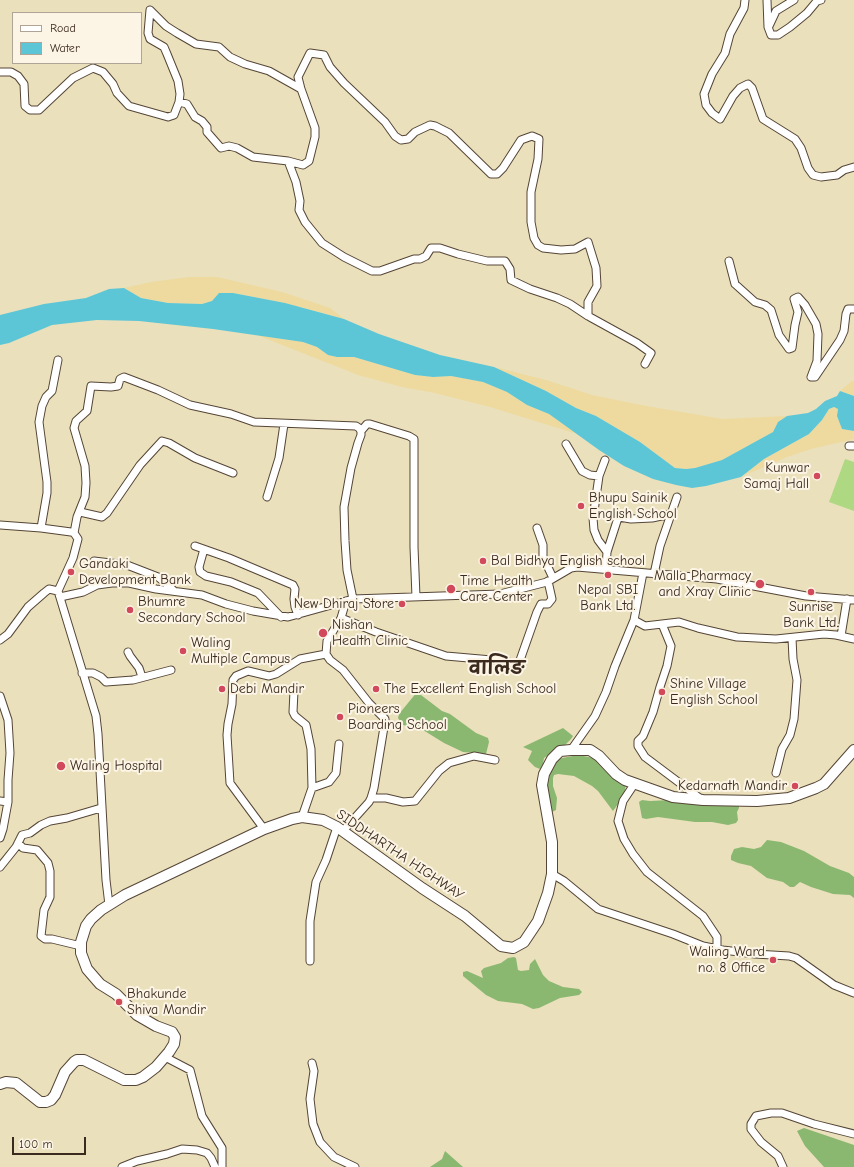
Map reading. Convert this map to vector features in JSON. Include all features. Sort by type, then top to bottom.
[{"type":"highway","name":"SIDDHARTHA HIGHWAY","points":[[0,1084],[6,1082],[16,1083],[40,1102],[46,1102],[51,1100],[55,1095],[65,1072],[74,1062],[84,1060],[124,1080],[136,1080],[143,1077],[156,1067],[174,1044],[175,1037],[172,1032],[156,1026],[138,1015],[116,994],[100,984],[87,970],[80,953],[86,926],[91,919],[125,895],[264,829],[302,817],[323,820],[340,829],[422,888],[465,916],[501,946],[514,948],[524,942],[538,921],[548,893],[552,874],[552,842],[542,785],[544,774],[552,759],[560,751],[590,750],[599,756],[616,774],[625,780],[673,797],[703,800],[757,801],[789,798],[801,795],[824,784],[854,750]]},
{"type":"street","points":[[745,0],[744,8],[730,34],[725,53],[712,74],[704,94],[706,105],[712,113],[720,119],[733,96],[740,88],[748,84],[752,88],[763,119],[795,139],[801,148],[808,168],[813,176],[821,177],[837,175],[844,170],[854,167]]},
{"type":"street","points":[[767,0],[768,28],[771,35],[778,35],[807,13],[818,1],[821,0]]},
{"type":"street","points":[[768,28],[776,11],[794,0]]},
{"type":"street","points":[[0,72],[11,72],[18,76],[24,84],[25,106],[30,110],[39,110],[74,78],[93,68],[103,72],[113,84],[117,93],[129,106],[168,117],[174,115],[179,102],[180,94],[178,81],[164,47],[150,39],[148,34],[150,10],[172,30],[196,44],[219,47],[230,57],[245,64],[269,71],[301,89]]},
{"type":"street","points":[[179,102],[187,104],[195,117],[202,121],[207,127],[207,132],[221,148],[229,146],[237,148],[253,157],[288,161],[303,165],[310,161],[315,137],[315,128],[298,77],[310,53],[324,55],[330,67],[344,83],[385,122],[395,136],[401,140],[408,139],[415,132],[430,125],[436,126],[449,133],[491,174],[497,174],[503,168],[521,140],[532,136],[539,139],[538,159],[531,192],[531,222],[534,238],[543,248],[561,250],[575,249],[588,242],[596,268],[597,286],[588,302],[588,316]]},
{"type":"street","points":[[288,161],[296,182],[300,201],[300,210],[305,222],[326,246],[372,271],[380,271],[414,259],[420,259],[426,256],[431,248],[440,248],[487,261],[505,261],[510,269],[511,280],[570,304],[588,316],[637,343],[651,353],[645,364]]},
{"type":"street","points":[[729,261],[735,284],[755,302],[765,305],[771,310],[779,335],[789,349],[792,348],[794,325],[798,312],[794,299],[798,297],[805,305],[816,324],[818,334],[817,361],[811,377],[815,377],[840,340],[844,331],[848,309],[854,308]]},
{"type":"street","points":[[41,528],[47,487],[39,422],[46,397],[52,392],[58,360]]},
{"type":"street","points":[[109,905],[101,808],[96,716],[59,594],[77,545],[78,539],[74,533],[77,517],[85,497],[85,466],[74,428],[76,421],[87,411],[91,386],[118,386],[120,379],[124,376],[190,405],[231,414],[254,422],[356,426],[361,431]]},
{"type":"street","points":[[267,497],[279,458],[284,424]]},
{"type":"street","points":[[310,961],[310,921],[316,882],[340,829],[369,802],[371,798],[374,788],[385,718],[369,703],[343,670],[330,660],[326,654],[327,641],[350,600],[344,541],[344,508],[351,468],[361,431],[367,424],[409,436],[414,439],[414,547],[416,597]]},
{"type":"street","points":[[80,512],[102,517],[107,513],[140,464],[162,441],[169,443],[194,458],[233,473]]},
{"type":"street","points":[[566,444],[582,471],[590,475],[599,476]]},
{"type":"street","points":[[606,460],[599,476],[594,512],[594,530],[598,540],[607,552]]},
{"type":"street","points":[[654,574],[660,546],[677,497]]},
{"type":"street","points":[[606,569],[607,552],[619,517],[631,519],[652,518],[671,514]]},
{"type":"street","points":[[0,525],[41,528],[74,533]]},
{"type":"street","points":[[341,618],[376,632],[446,656],[503,661],[517,664],[541,604],[548,604],[552,599],[551,579],[543,557],[543,545],[537,528]]},
{"type":"street","points":[[195,546],[229,558],[294,585],[294,607],[298,615]]},
{"type":"street","points":[[204,549],[199,567],[200,572],[206,576],[231,582],[258,593],[281,617]]},
{"type":"street","points":[[94,561],[127,564],[158,578],[174,591]]},
{"type":"street","points":[[0,640],[8,634],[28,607],[49,589],[59,594],[83,592],[97,585],[129,583],[205,596],[226,604],[281,617],[288,617],[350,600],[500,594],[536,585],[574,567],[717,579],[806,596],[850,600],[841,636]]},
{"type":"street","points":[[571,750],[595,716],[604,698],[615,666],[634,620],[643,573]]},
{"type":"street","points":[[634,620],[645,626],[679,622],[738,637],[776,639],[824,634],[854,639]]},
{"type":"street","points":[[662,624],[671,646],[667,666],[653,712],[643,736],[638,741],[638,746],[645,757],[703,800]]},
{"type":"street","points":[[776,773],[782,749],[790,735],[794,719],[797,680],[793,659],[792,638]]},
{"type":"street","points":[[128,652],[139,668],[142,677]]},
{"type":"street","points":[[264,829],[230,783],[227,735],[232,704],[233,680],[236,676],[248,671],[269,676],[276,674],[300,659],[326,654]]},
{"type":"street","points":[[82,673],[93,673],[101,677],[106,682],[115,680],[133,680],[171,670]]},
{"type":"street","points":[[294,691],[294,716],[306,725],[311,749],[312,788],[302,817]]},
{"type":"street","points":[[0,696],[2,708],[8,720],[10,753],[8,802],[4,829],[0,838]]},
{"type":"street","points":[[312,788],[329,782],[336,773],[339,744]]},
{"type":"street","points":[[371,798],[386,798],[403,802],[415,801],[444,766],[454,761],[474,756],[495,760]]},
{"type":"street","points":[[635,783],[623,801],[618,821],[624,838],[633,854],[647,872],[703,916],[717,937],[717,949]]},
{"type":"street","points":[[0,801],[8,802]]},
{"type":"street","points":[[0,867],[18,843],[22,835],[30,833],[41,825],[50,821],[67,818],[101,808]]},
{"type":"street","points":[[18,843],[23,848],[37,850],[48,863],[50,871],[50,897],[44,910],[41,936],[45,939],[52,939],[81,946]]},
{"type":"street","points":[[552,874],[564,881],[598,909],[673,934],[702,946],[755,954],[789,956],[796,958],[834,985],[854,993]]},
{"type":"street","points":[[165,1057],[190,1070],[202,1116],[222,1148],[222,1167]]},
{"type":"street","points":[[312,1063],[314,1071],[310,1099],[313,1124],[320,1142],[334,1157],[355,1167]]},
{"type":"street","points":[[783,1167],[778,1156],[762,1142],[752,1129],[751,1124],[756,1116],[771,1113],[782,1114],[854,1134]]},
{"type":"street","points":[[122,1167],[137,1161],[182,1149],[207,1153],[215,1167]]},
{"type":"green space","points":[[845,459],[854,462],[854,511],[829,502]]},
{"type":"green space","points":[[417,692],[442,711],[450,714],[476,733],[488,738],[489,742],[486,754],[463,752],[444,743],[423,730],[403,725],[398,718],[399,714]]},
{"type":"green space","points":[[563,728],[573,736],[571,739],[565,745],[544,758],[540,769],[535,767],[528,760],[532,751],[523,747]]},
{"type":"green space","points":[[578,755],[594,758],[626,784],[624,796],[613,811],[598,791],[592,786],[574,776],[558,774],[554,775],[553,778],[553,786],[557,798],[556,810],[548,813],[545,776],[557,759]]},
{"type":"green space","points":[[642,800],[739,804],[737,812],[738,820],[736,823],[728,825],[658,817],[646,819],[642,818],[639,802]]},
{"type":"green space","points":[[767,840],[781,842],[804,851],[830,866],[849,873],[854,877],[854,898],[850,895],[833,894],[800,882],[794,887],[790,887],[783,882],[767,878],[751,866],[731,860],[734,849],[742,847],[754,849],[761,847]]},
{"type":"green space","points":[[514,957],[516,958],[518,970],[529,970],[530,964],[535,959],[543,975],[549,981],[563,987],[579,989],[582,992],[579,995],[560,998],[539,1008],[533,1009],[522,1004],[498,1001],[486,995],[463,976],[463,972],[467,971],[483,978],[481,971],[484,968]]},
{"type":"green space","points":[[804,1128],[854,1145],[854,1167],[824,1167],[805,1146],[797,1131]]},
{"type":"green space","points":[[445,1151],[463,1167],[430,1167],[442,1159]]},
{"type":"sand","points":[[189,277],[217,277],[282,292],[330,308],[344,319],[285,303],[233,293],[219,293],[212,301],[202,304],[168,303],[141,298],[124,288],[151,282]]},
{"type":"sand","points":[[257,335],[303,342],[317,347],[328,355],[337,357],[354,357],[415,375],[433,377],[451,376],[483,382],[507,392],[527,405],[549,414],[577,434],[490,407],[435,393],[402,387],[358,375]]},
{"type":"sand","points":[[494,367],[546,380],[592,395],[723,419],[787,416],[778,422],[773,432],[722,460],[695,468],[675,468],[640,442],[596,416],[576,408],[546,391]]},
{"type":"sand","points":[[854,381],[854,396],[840,391]]},
{"type":"sand","points":[[834,407],[838,409],[837,416],[842,429],[854,431],[854,439],[811,449],[787,457],[743,476],[764,459],[809,434],[822,420],[829,409]]},
{"type":"water","points":[[124,288],[141,298],[168,303],[202,304],[212,301],[219,293],[233,293],[285,303],[344,319],[379,334],[440,355],[494,367],[546,391],[576,408],[596,416],[640,442],[675,468],[695,468],[722,460],[773,432],[778,422],[787,416],[808,413],[816,409],[825,401],[837,396],[840,391],[854,396],[854,431],[842,429],[837,416],[838,409],[834,407],[829,409],[822,420],[809,434],[764,459],[741,477],[692,488],[653,479],[624,466],[549,414],[527,405],[507,392],[483,382],[451,376],[433,377],[415,375],[354,357],[337,357],[328,355],[317,347],[303,342],[213,329],[139,321],[97,320],[52,325],[9,343],[0,345],[0,315],[44,304],[86,298],[109,289]]},
{"type":"place","name":"Kunwar Samaj Hall","points":[[817,476]]},
{"type":"place","name":"Bhupu Sainik English School","points":[[581,506]]},
{"type":"place","name":"Bal Bidhya English school","points":[[483,561]]},
{"type":"place","name":"Gandaki Development Bank","points":[[71,572]]},
{"type":"place","name":"Nepal SBI Bank Ltd.","points":[[608,575]]},
{"type":"place","name":"Malla Pharmacy and Xray Clinic","points":[[760,584]]},
{"type":"place","name":"Time Health Care Center","points":[[451,589]]},
{"type":"place","name":"Sunrise Bank Ltd.","points":[[811,592]]},
{"type":"place","name":"New Dhiraj Store","points":[[402,604]]},
{"type":"place","name":"Bhumre Secondary School","points":[[130,610]]},
{"type":"place","name":"Nishan Health Clinic","points":[[323,633]]},
{"type":"place","name":"Waling Multiple Campus","points":[[183,651]]},
{"type":"place","name":"Debi Mandir","points":[[222,689]]},
{"type":"place","name":"The Excellent English School","points":[[376,689]]},
{"type":"place","name":"Shine Village English School","points":[[662,692]]},
{"type":"place","name":"Pioneers Boarding School","points":[[340,717]]},
{"type":"place","name":"Waling Hospital","points":[[61,766]]},
{"type":"place","name":"Kedarnath Mandir","points":[[795,786]]},
{"type":"place","name":"Waling Ward no. 8 Office","points":[[773,960]]},
{"type":"place","name":"Bhakunde Shiva Mandir","points":[[119,1002]]},
{"type":"district","name":"वालिङ","points":[[497,669]]}]
